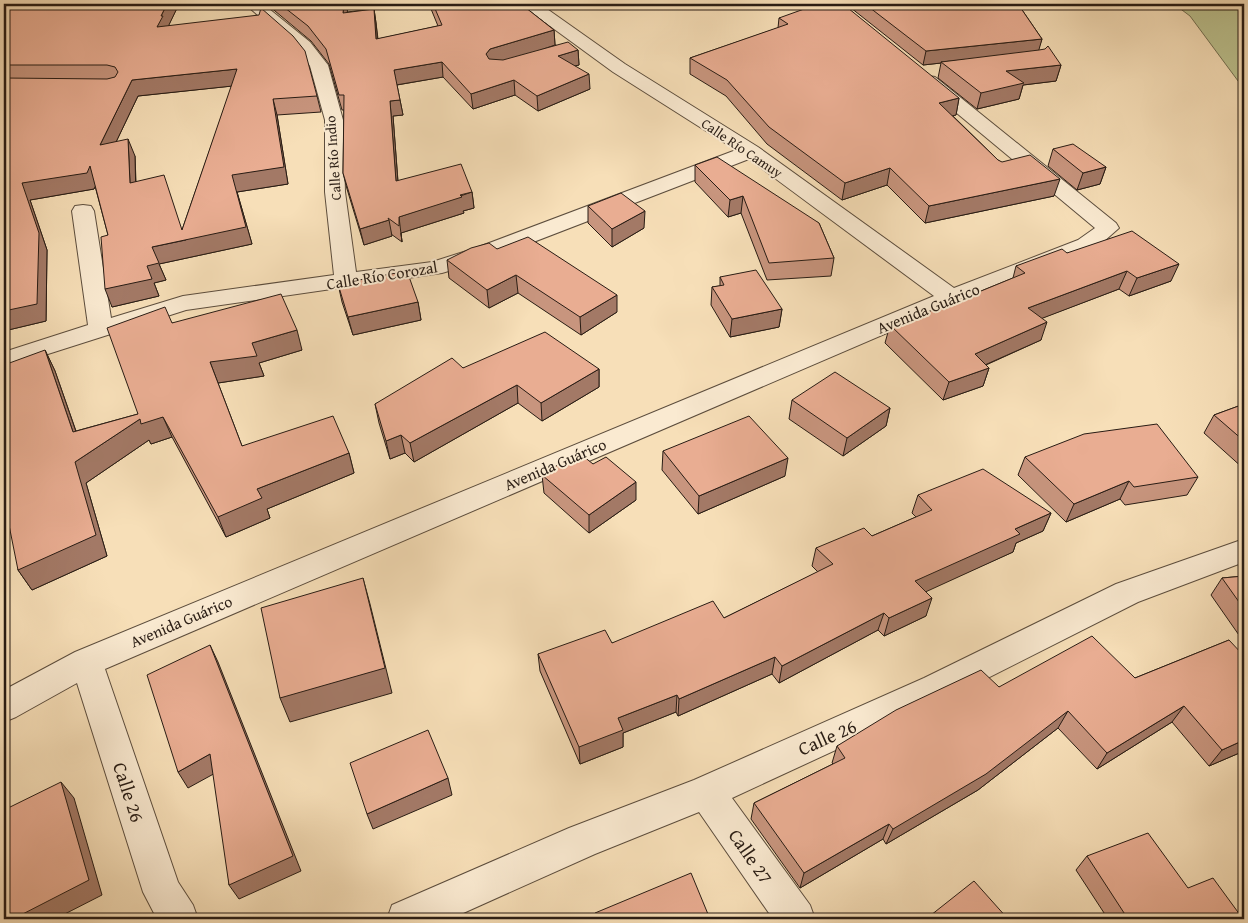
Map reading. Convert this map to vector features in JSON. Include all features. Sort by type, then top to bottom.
[{"type":"street","name":"Calle Río Indio","points":[[253,4],[304,46],[319,66],[334,120],[335,192],[346,281]]},
{"type":"street","name":"Calle Río Camuy","points":[[530,4],[618,68],[750,151],[951,298]]},
{"type":"street","points":[[565,50],[584,44]]},
{"type":"street","name":"Avenida Guárico","points":[[4,707],[86,662],[951,298],[1086,245],[1108,228],[915,70],[938,70]]},
{"type":"street","name":"Calle Río Corozal","points":[[4,360],[101,328],[183,304],[434,268],[484,253],[750,151]]},
{"type":"street","points":[[83,211],[101,328]]},
{"type":"street","name":"Calle 26","points":[[406,919],[582,841],[706,792],[936,688],[1127,593],[1244,550]]},
{"type":"street","name":"Calle 26","points":[[86,662],[162,892],[179,919]]},
{"type":"street","name":"Calle 27","points":[[706,792],[796,919]]},
{"type":"green space","points":[[1174,4],[1244,4],[1244,89],[1190,16]]},
{"type":"building","points":[[4,4],[167,4],[157,27],[259,15],[261,8],[293,36],[305,51],[317,96],[273,99],[284,167],[232,175],[246,227],[152,247],[159,263],[147,266],[152,279],[105,289],[101,237],[108,235],[90,166],[87,173],[22,183],[39,233],[37,304],[4,311],[4,78],[107,79],[115,77],[118,72],[115,67],[107,65],[4,65]],"holes":[[[237,69],[182,230],[164,175],[130,183],[128,139],[100,145],[132,80]]]},
{"type":"building","points":[[280,4],[344,4],[343,13],[374,9],[376,39],[442,25],[433,4],[521,4],[554,30],[490,49],[486,54],[489,59],[503,60],[568,42],[578,50],[558,56],[589,74],[537,96],[514,80],[471,94],[442,62],[394,70],[400,100],[390,101],[396,181],[461,164],[472,192],[399,217],[399,226],[388,218],[389,220],[360,229],[343,173],[344,95],[339,95],[326,49],[308,26]]},
{"type":"building","points":[[818,4],[843,4],[959,98],[939,103],[998,160],[1002,162],[1030,155],[1060,179],[929,206],[890,168],[845,183],[769,127],[727,80],[690,58],[788,24],[779,18]]},
{"type":"building","points":[[865,4],[1018,4],[1042,39],[926,51]]},
{"type":"building","points":[[1048,46],[1061,65],[1006,71],[1024,83],[981,93],[941,62],[1039,50],[1045,49]]},
{"type":"building","points":[[1073,144],[1106,167],[1083,173],[1053,149]]},
{"type":"building","points":[[717,157],[819,223],[834,258],[769,263],[743,196],[730,200],[695,165]]},
{"type":"building","points":[[621,193],[645,211],[612,229],[588,206]]},
{"type":"building","points":[[1132,231],[1179,264],[1137,278],[1127,271],[1028,308],[1047,322],[975,354],[989,368],[949,382],[890,325],[942,307],[1025,273],[1016,266],[1062,249],[1067,253]]},
{"type":"building","points":[[528,237],[617,295],[580,317],[516,275],[487,290],[447,260],[471,248],[489,243],[497,249]]},
{"type":"building","points":[[756,270],[782,309],[732,319],[712,287],[724,285],[720,277]]},
{"type":"building","points":[[407,271],[418,302],[348,317],[338,284]]},
{"type":"building","points":[[281,294],[297,330],[252,343],[257,356],[210,362],[242,446],[333,416],[349,453],[257,489],[262,498],[218,517],[163,417],[141,424],[140,419],[75,462],[96,535],[18,570],[4,500],[4,365],[45,350],[73,432],[138,414],[107,328],[165,307],[172,323]]},
{"type":"building","points":[[545,332],[599,369],[541,403],[517,385],[410,443],[401,435],[386,441],[375,404],[452,358],[463,368]]},
{"type":"building","points":[[835,372],[890,408],[847,438],[792,400]]},
{"type":"building","points":[[1244,404],[1244,441],[1214,415]]},
{"type":"building","points":[[749,416],[788,458],[699,496],[663,451]]},
{"type":"building","points":[[1157,424],[1198,477],[1134,487],[1129,481],[1074,504],[1025,457],[1084,434]]},
{"type":"building","points":[[578,452],[593,464],[606,457],[636,482],[589,515],[542,475]]},
{"type":"building","points":[[983,469],[1051,513],[1015,529],[1020,534],[915,581],[932,598],[889,618],[884,613],[782,666],[775,657],[679,699],[677,695],[618,718],[623,730],[579,747],[538,654],[605,630],[612,643],[713,601],[724,618],[833,564],[816,548],[864,528],[872,536],[932,510],[918,495]]},
{"type":"building","points":[[1244,576],[1244,609],[1222,578]]},
{"type":"building","points":[[363,578],[385,668],[280,698],[261,608]]},
{"type":"building","points":[[1092,636],[1135,678],[1229,640],[1244,656],[1244,740],[1222,750],[1184,706],[1107,753],[1068,711],[986,774],[893,829],[889,824],[804,873],[754,803],[845,758],[837,746],[896,710],[981,670],[999,687]]},
{"type":"building","points":[[210,645],[293,856],[229,885],[210,754],[178,772],[147,675]]},
{"type":"building","points":[[428,730],[448,778],[367,814],[350,763]]},
{"type":"building","points":[[61,782],[89,880],[13,919],[4,919],[4,810]]},
{"type":"building","points":[[1148,833],[1188,888],[1213,878],[1243,919],[1128,919],[1087,856]]},
{"type":"building","points":[[691,873],[710,919],[598,919],[595,913]]},
{"type":"building","points":[[974,881],[1008,919],[926,919]]}]
